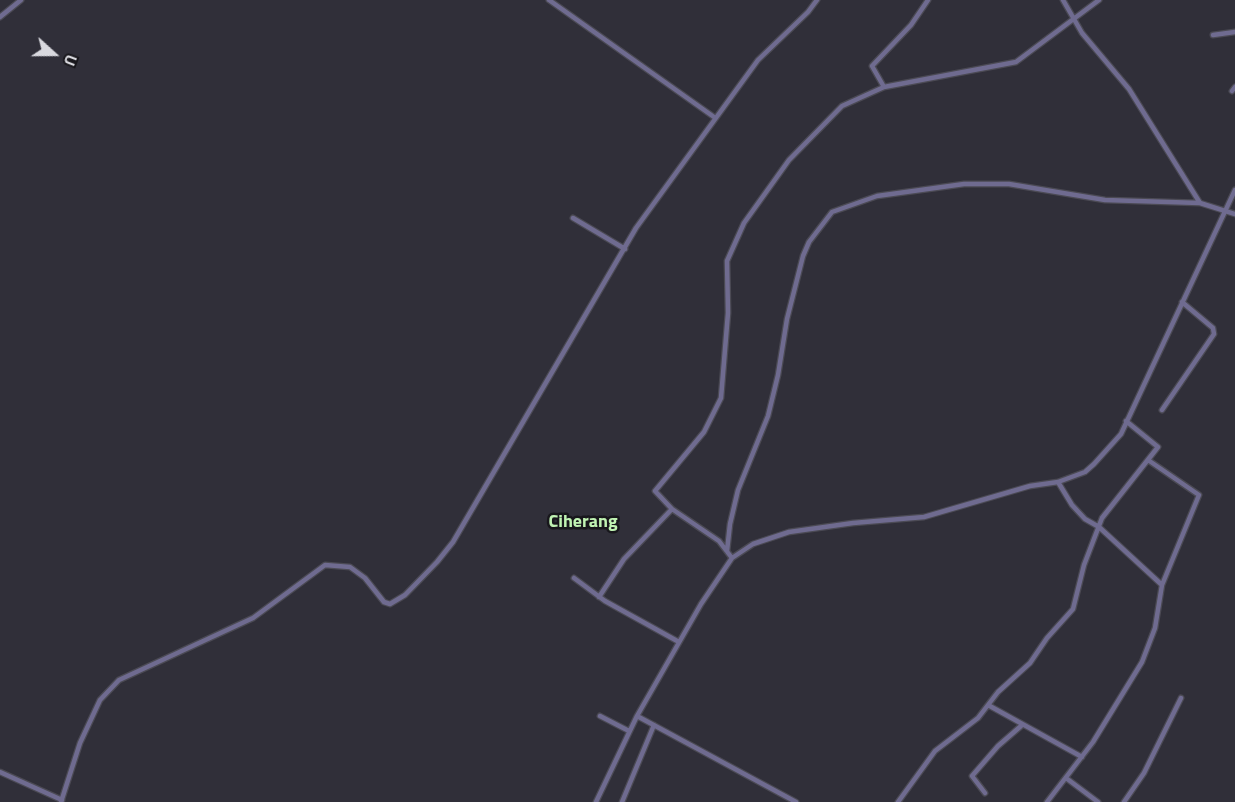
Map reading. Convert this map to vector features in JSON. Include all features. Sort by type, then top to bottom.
[{"type":"street","points":[[0,17],[21,0]]},
{"type":"street","points":[[549,0],[714,117]]},
{"type":"street","points":[[0,772],[62,801],[80,743],[107,689],[119,680],[253,618],[325,565],[350,567],[365,578],[384,602],[390,604],[396,602],[405,595],[453,542],[625,249],[714,117],[758,60],[808,12],[817,0]]},
{"type":"street","points":[[884,87],[872,66],[911,25],[928,0]]},
{"type":"street","points":[[1063,0],[1073,19],[1130,89],[1200,203]]},
{"type":"street","points":[[732,558],[719,541],[672,509],[655,491],[704,432],[721,398],[728,313],[727,261],[732,244],[782,168],[828,117],[842,106],[884,87],[1010,64],[1031,53],[1099,0]]},
{"type":"street","points":[[1214,35],[1234,33]]},
{"type":"street","points":[[727,551],[730,524],[738,490],[768,416],[778,375],[787,319],[803,256],[813,236],[837,208],[877,196],[964,184],[1009,184],[1105,200],[1200,203],[1235,214]]},
{"type":"street","points":[[596,802],[637,716],[679,642],[732,558],[753,544],[769,537],[853,523],[924,517],[1030,486],[1058,482],[1085,472],[1095,464],[1115,442],[1126,421],[1223,211],[1235,190]]},
{"type":"street","points":[[573,218],[625,249]]},
{"type":"street","points":[[1162,410],[1214,333],[1213,328],[1182,302]]},
{"type":"street","points":[[898,802],[935,751],[969,726],[998,692],[1030,663],[1047,638],[1073,609],[1080,578],[1099,526],[1113,502],[1158,447],[1126,421]]},
{"type":"street","points":[[1047,802],[1082,757],[1142,662],[1155,627],[1162,585],[1199,495],[1148,460]]},
{"type":"street","points":[[1058,482],[1078,512],[1099,526],[1162,585]]},
{"type":"street","points":[[599,597],[624,559],[672,509]]},
{"type":"street","points":[[574,579],[599,597],[679,642]]},
{"type":"street","points":[[1124,802],[1144,773],[1181,698]]},
{"type":"street","points":[[988,705],[1021,726],[1082,757]]},
{"type":"street","points":[[600,716],[629,731]]},
{"type":"street","points":[[637,716],[796,802]]},
{"type":"street","points":[[622,802],[654,725]]},
{"type":"street","points":[[985,793],[972,776],[998,746],[1021,726]]},
{"type":"street","points":[[1066,778],[1098,802]]},
{"type":"district","name":"Ciherang","points":[[583,523]]}]
